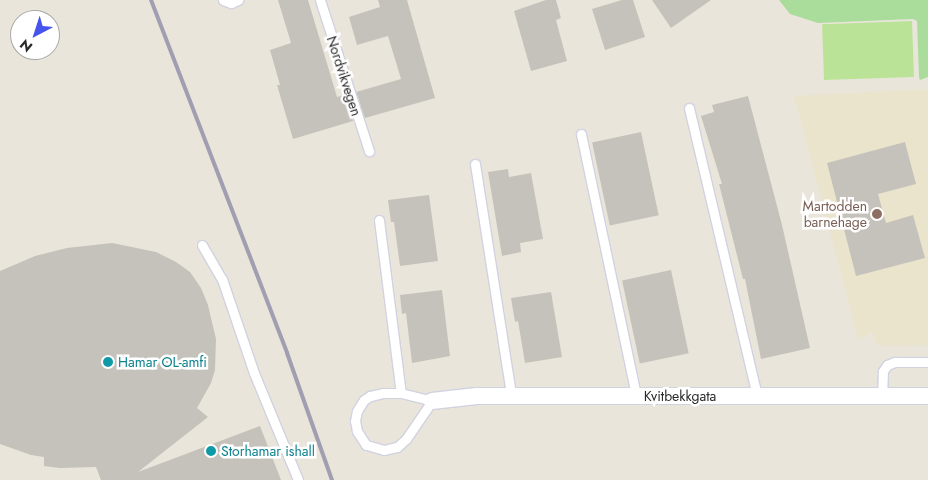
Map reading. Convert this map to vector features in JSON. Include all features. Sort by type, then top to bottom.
[{"type":"street","name":"Kvitbekkgata","points":[[432,401],[477,396],[757,395],[882,398],[928,396]]},
{"type":"lane","points":[[223,0],[231,4],[238,0]]},
{"type":"lane","name":"Nordvikvegen","points":[[320,0],[369,151]]},
{"type":"lane","points":[[689,108],[757,395]]},
{"type":"lane","points":[[581,134],[636,396]]},
{"type":"lane","points":[[475,164],[511,396]]},
{"type":"lane","points":[[379,220],[401,393]]},
{"type":"lane","points":[[202,245],[222,279],[254,372],[298,480]]},
{"type":"lane","points":[[882,398],[883,371],[887,365],[895,362],[928,362]]},
{"type":"lane","points":[[401,393],[432,401],[412,432],[397,447],[384,450],[372,448],[366,444],[357,431],[355,421],[357,411],[370,396],[401,393]]},
{"type":"shaded area","name":"Martodden barnehage","points":[[928,89],[928,345],[878,346],[872,333],[858,339],[794,96]]},
{"type":"green space","points":[[779,0],[928,0],[928,77],[920,80],[919,77],[917,21],[913,19],[818,23],[790,14]]},
{"type":"green space","points":[[912,21],[914,77],[824,80],[822,24]]},
{"type":"building","points":[[278,0],[308,0],[337,97],[344,95],[353,121],[293,139],[277,85],[280,85],[270,50],[291,43]]},
{"type":"building","points":[[378,0],[407,0],[435,98],[365,118],[356,92],[401,79],[388,36],[357,45],[349,17],[380,7]]},
{"type":"building","points":[[546,0],[556,0],[561,18],[556,20],[567,61],[531,71],[514,11]]},
{"type":"building","points":[[622,0],[633,0],[645,37],[605,50],[592,9]]},
{"type":"building","points":[[652,0],[711,0],[671,28]]},
{"type":"building","points":[[748,96],[782,225],[810,348],[761,359],[745,279],[743,279],[719,184],[722,184],[701,116],[714,112],[712,105]]},
{"type":"building","points":[[641,132],[659,215],[610,226],[592,142]]},
{"type":"building","points":[[905,142],[916,184],[878,194],[886,223],[913,215],[925,258],[856,276],[827,163]]},
{"type":"building","points":[[508,169],[509,177],[531,173],[543,239],[520,243],[521,252],[502,256],[488,172]]},
{"type":"building","points":[[429,195],[438,261],[400,266],[394,222],[391,222],[388,200]]},
{"type":"building","name":"Hamar OL-amfi","points":[[112,243],[156,252],[176,262],[190,272],[201,288],[208,305],[216,339],[215,370],[211,383],[197,408],[208,417],[138,472],[260,426],[281,480],[101,480],[96,467],[60,468],[44,466],[44,457],[31,455],[0,444],[0,271],[35,256],[67,248]]},
{"type":"building","points":[[671,270],[689,353],[640,364],[622,280]]},
{"type":"building","points":[[442,290],[450,356],[412,363],[406,313],[402,314],[400,295]]},
{"type":"building","points":[[551,292],[562,357],[525,363],[518,321],[515,322],[511,298]]},
{"type":"railway","points":[[151,0],[287,353],[332,480]]},
{"type":"place","name":"Martodden barnehage","points":[[877,214]]},
{"type":"place","name":"Hamar OL-amfi","points":[[108,362]]},
{"type":"place","name":"Storhamar ishall","points":[[211,451]]}]
